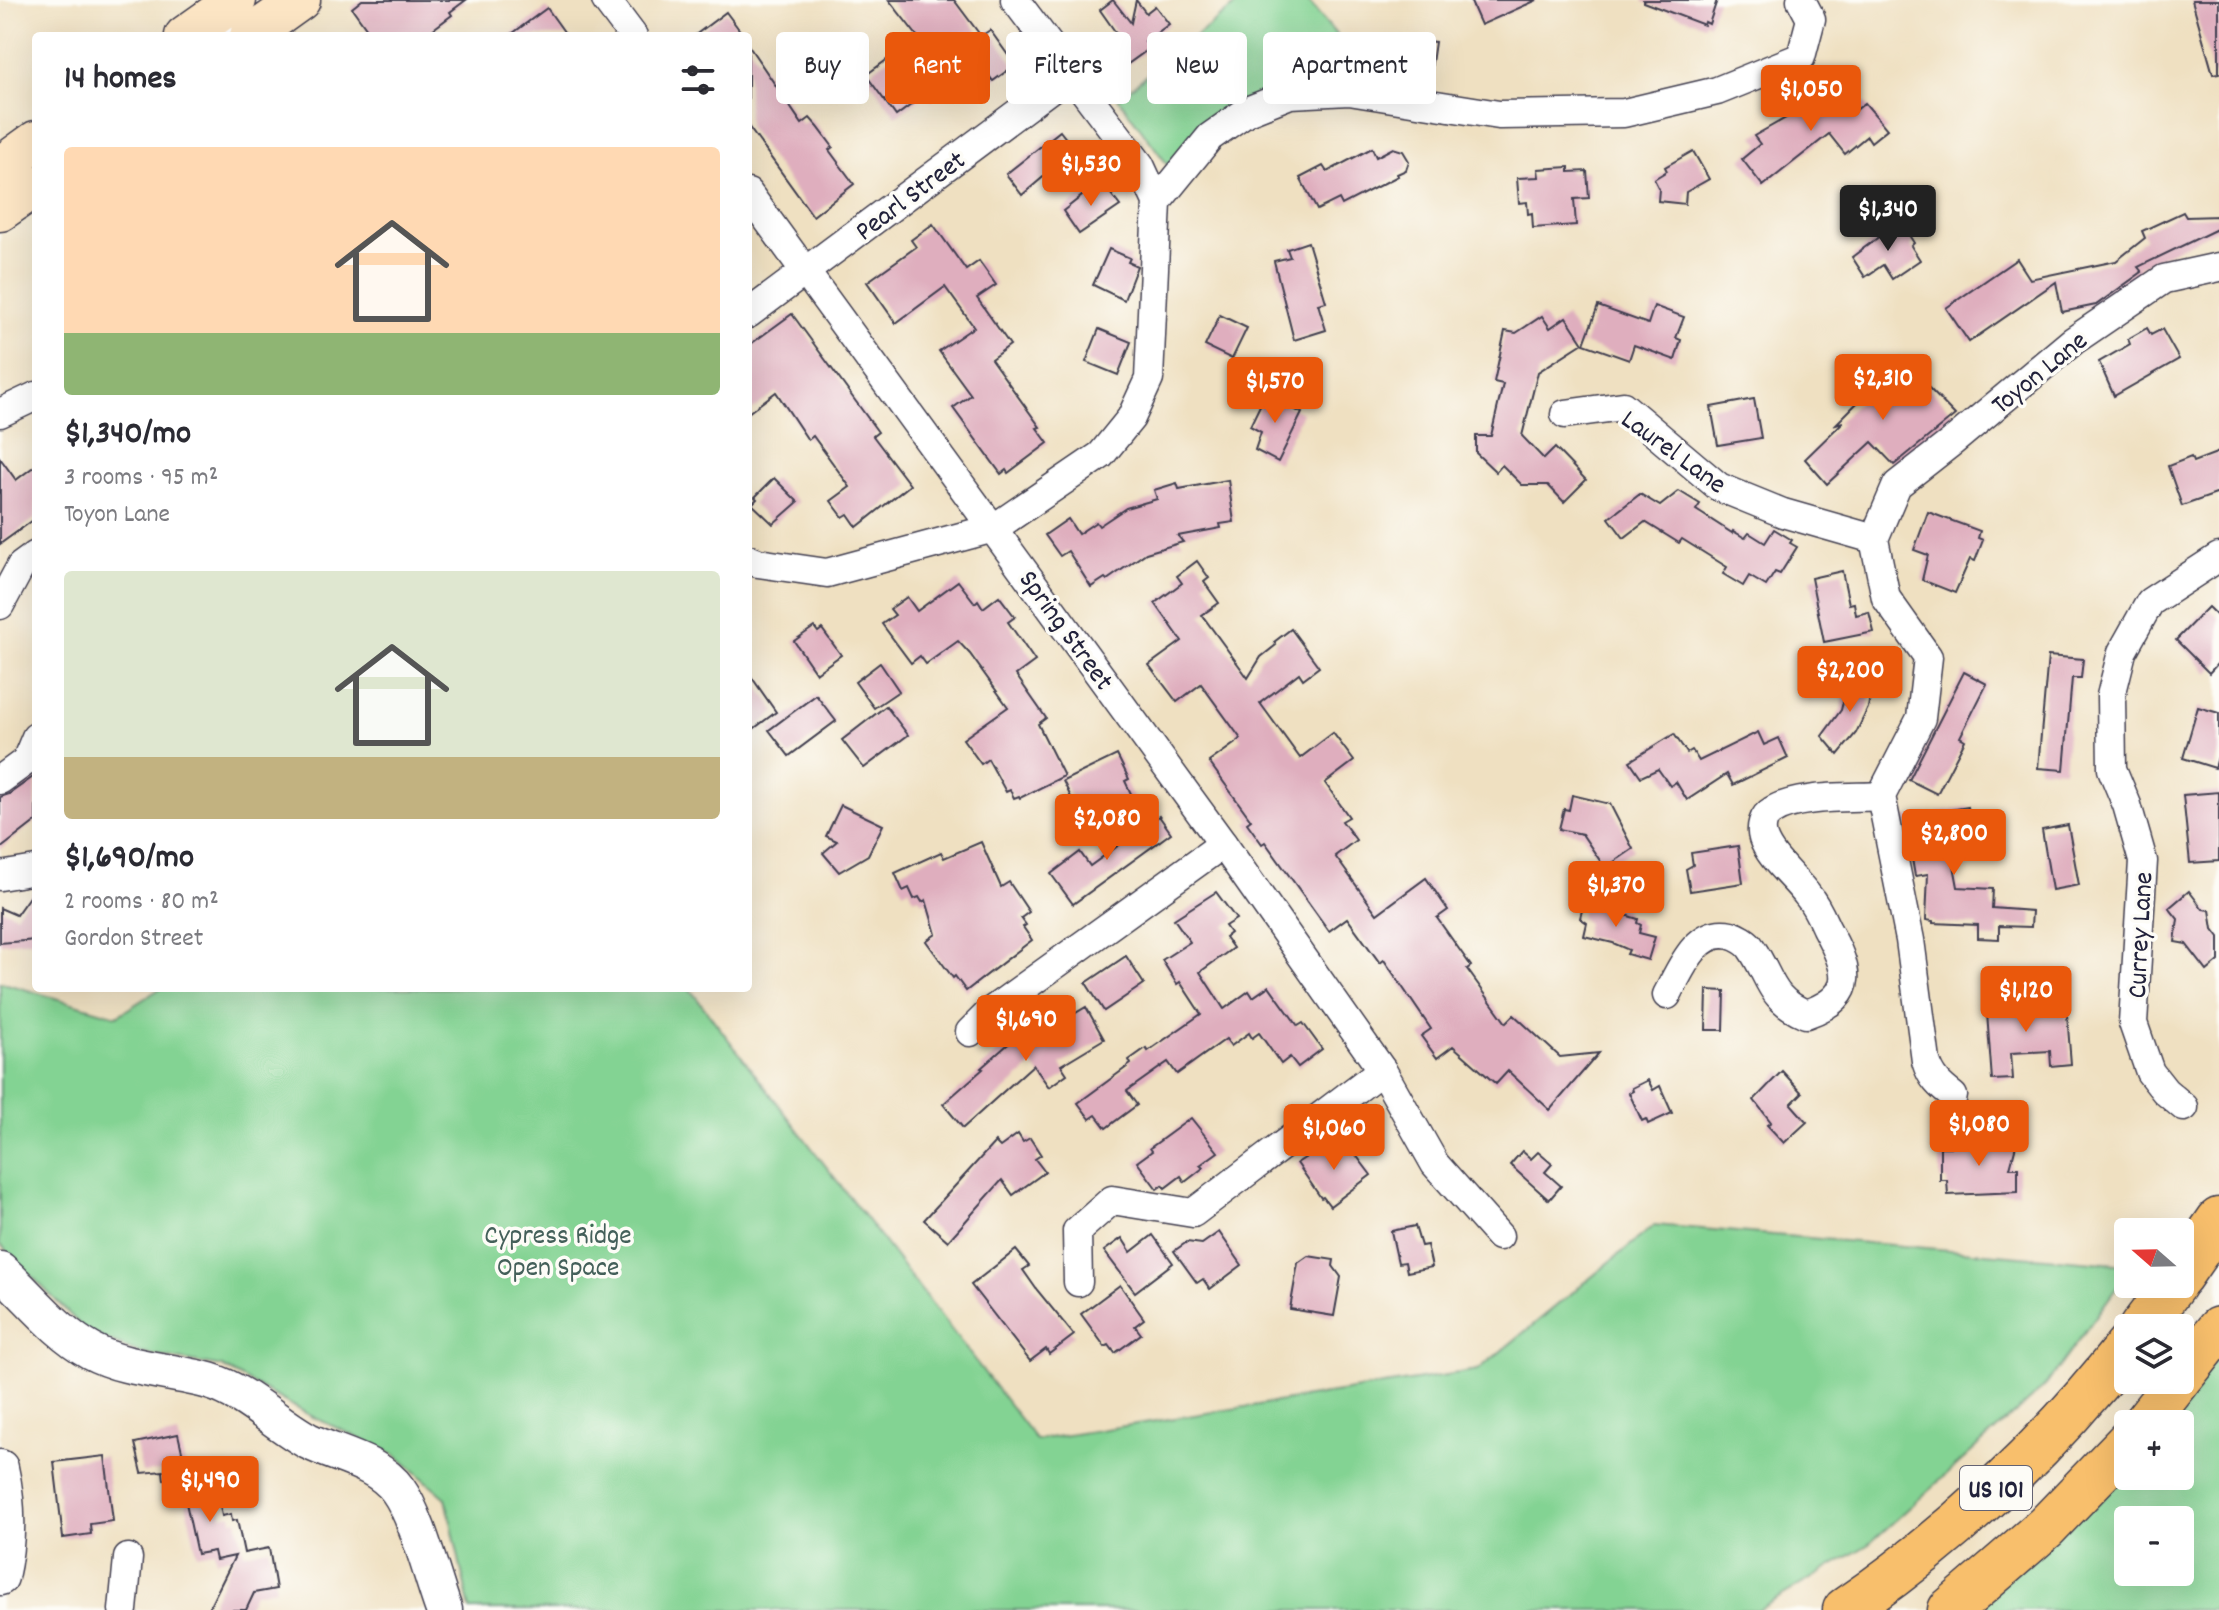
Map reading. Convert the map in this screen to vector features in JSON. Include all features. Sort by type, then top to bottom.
[{"type":"highway","points":[[2194,1256],[2219,1220]]},
{"type":"highway","points":[[2155,1410],[2219,1329]]},
{"type":"highway","name":"US 101","points":[[1845,1610],[1902,1569],[1992,1492],[2067,1417],[2114,1362]]},
{"type":"highway","name":"US 101","points":[[1950,1610],[2046,1527],[2114,1457]]},
{"type":"main road","points":[[256,32],[300,0]]},
{"type":"main road","points":[[0,167],[32,144]]},
{"type":"main road","points":[[0,211],[32,189]]},
{"type":"street","points":[[606,0],[630,32]]},
{"type":"street","points":[[1015,0],[1039,32]]},
{"type":"street","points":[[1157,202],[1210,137],[1247,111],[1290,94],[1349,91],[1499,115],[1624,113],[1717,91],[1801,57],[1811,19],[1801,0]]},
{"type":"street","name":"Pearl Street","points":[[752,311],[1030,104]]},
{"type":"street","points":[[752,561],[827,573],[994,528],[1101,455],[1131,418],[1149,379],[1157,202],[1140,165],[1093,104]]},
{"type":"street","name":"Spring Street","points":[[752,198],[1223,844],[1382,1070],[1435,1164],[1499,1236]]},
{"type":"street","name":"Toyon Lane","points":[[1874,539],[1897,485],[2073,341],[2164,279],[2219,267]]},
{"type":"street","points":[[0,413],[32,398]]},
{"type":"street","name":"Laurel Lane","points":[[1565,414],[1623,406],[1719,487],[1783,513],[1874,539]]},
{"type":"street","points":[[1874,539],[1886,598],[1928,657],[1921,718],[1881,796],[1910,940],[1926,1061],[1937,1084],[1953,1096]]},
{"type":"street","name":"Currey Lane","points":[[2184,1107],[2165,1091],[2150,1072],[2133,1023],[2143,861],[2127,805],[2112,769],[2111,696],[2122,652],[2150,602],[2219,557]]},
{"type":"street","points":[[0,605],[21,566],[32,558]]},
{"type":"street","points":[[0,780],[26,761],[32,747]]},
{"type":"street","points":[[1667,995],[1695,948],[1708,936],[1720,934],[1732,935],[1750,945],[1773,990],[1787,1006],[1806,1014],[1828,1007],[1841,991],[1844,975],[1842,958],[1810,898],[1769,849],[1762,835],[1763,822],[1769,812],[1796,802],[1881,796]]},
{"type":"street","points":[[970,1032],[991,1011],[1223,844]]},
{"type":"street","points":[[0,876],[32,871]]},
{"type":"street","points":[[1078,1282],[1077,1231],[1112,1200],[1193,1213],[1382,1070]]},
{"type":"street","points":[[0,1270],[51,1322],[92,1351],[143,1368],[211,1382],[235,1392],[307,1440],[384,1476],[398,1490],[409,1511],[444,1610]]},
{"type":"street","points":[[0,1468],[6,1514],[0,1577]]},
{"type":"street","points":[[123,1610],[128,1558]]},
{"type":"green space","points":[[1242,0],[1307,0],[1334,32],[1263,32],[1263,104],[1276,104],[1176,176],[1122,104],[1131,104],[1131,88],[1147,75],[1147,104],[1247,104],[1247,32],[1202,32]]},
{"type":"green space","name":"Cypress Ridge Open Space","points":[[0,982],[117,1016],[155,992],[692,992],[1036,1440],[1478,1370],[1655,1225],[2114,1264],[2114,1291],[2046,1385],[1869,1544],[1758,1610],[470,1610],[446,1498],[396,1455],[313,1417],[222,1367],[140,1353],[87,1332],[0,1244]]},
{"type":"green space","points":[[2219,1329],[2219,1610],[1950,1610],[2114,1455],[2114,1490],[2194,1490],[2194,1410],[2155,1410],[2168,1394],[2194,1394],[2194,1361]]},
{"type":"building","points":[[362,0],[466,0],[429,32],[369,32],[352,8]]},
{"type":"building","points":[[889,0],[954,0],[978,32],[914,32]]},
{"type":"building","points":[[1113,0],[1131,23],[1136,0],[1146,13],[1155,6],[1169,24],[1158,32],[1147,32],[1147,50],[1131,62],[1131,32],[1115,32],[1100,10]]},
{"type":"building","points":[[1470,0],[1537,0],[1481,25]]},
{"type":"building","points":[[1643,0],[1717,0],[1709,24],[1705,22],[1704,25]]},
{"type":"building","points":[[2192,0],[2219,0],[2219,73],[2213,74]]},
{"type":"building","points":[[547,8],[564,32],[514,32]]},
{"type":"building","points":[[726,12],[741,32],[699,32]]},
{"type":"building","points":[[990,30],[1006,52],[1006,72],[993,81],[990,77],[990,32],[987,32]]},
{"type":"building","points":[[752,51],[776,86],[776,104],[788,104],[802,124],[810,118],[833,147],[829,150],[854,184],[813,216],[752,132]]},
{"type":"building","points":[[885,61],[885,101],[869,79],[869,73]]},
{"type":"building","points":[[1826,83],[1851,114],[1865,103],[1887,129],[1871,142],[1867,136],[1845,154],[1829,134],[1763,186],[1742,159],[1760,144],[1754,136],[1807,106],[1803,102]]},
{"type":"building","points":[[887,104],[912,104],[896,116]]},
{"type":"building","points":[[1060,131],[1075,150],[1022,195],[1006,174]]},
{"type":"building","points":[[1372,148],[1376,157],[1393,148],[1403,151],[1409,161],[1406,170],[1342,205],[1339,199],[1317,210],[1300,178],[1323,166],[1327,172]]},
{"type":"building","points":[[1693,151],[1709,179],[1686,192],[1685,204],[1658,201],[1659,189],[1654,179],[1667,171],[1665,167]]},
{"type":"building","points":[[1569,167],[1569,172],[1587,171],[1589,198],[1574,199],[1576,225],[1533,228],[1527,202],[1519,203],[1517,178],[1539,177],[1538,169]]},
{"type":"building","points":[[1101,181],[1120,206],[1079,234],[1063,211]]},
{"type":"building","points":[[2183,212],[2186,217],[2219,216],[2219,228],[2138,267],[2142,272],[2096,305],[2062,312],[2056,282],[1969,342],[1946,308],[2017,259],[2030,279],[2116,261],[2145,238],[2142,231]]},
{"type":"building","points":[[933,224],[966,270],[979,261],[996,285],[977,298],[1010,345],[991,359],[1048,443],[1008,473],[1006,470],[1001,474],[953,408],[971,395],[939,351],[974,327],[945,287],[896,323],[867,282],[916,247],[911,240]]},
{"type":"building","points":[[1896,224],[1902,224],[1920,260],[1892,279],[1883,265],[1865,277],[1852,257]]},
{"type":"building","points":[[1308,242],[1326,302],[1318,304],[1326,330],[1294,340],[1274,261],[1290,257],[1287,249]]},
{"type":"building","points":[[1109,249],[1130,258],[1128,262],[1137,266],[1124,300],[1093,285]]},
{"type":"building","points":[[1598,306],[1648,324],[1654,306],[1684,317],[1676,338],[1681,340],[1675,360],[1634,345],[1629,360],[1584,344]]},
{"type":"building","points":[[792,314],[878,432],[873,436],[910,485],[857,527],[848,514],[843,517],[831,501],[850,487],[813,436],[808,440],[776,392],[752,410],[752,343]]},
{"type":"building","points":[[1220,315],[1247,328],[1232,359],[1205,346]]},
{"type":"building","points":[[1542,316],[1550,328],[1566,317],[1583,343],[1538,372],[1522,436],[1544,459],[1555,448],[1586,480],[1564,502],[1548,485],[1522,485],[1502,465],[1496,472],[1476,453],[1476,436],[1491,436],[1503,384],[1494,382],[1505,331],[1516,333]]},
{"type":"building","points":[[2147,328],[2151,335],[2162,329],[2179,359],[2114,396],[2099,362],[2130,344],[2128,339]]},
{"type":"building","points":[[1099,329],[1131,342],[1118,375],[1086,362]]},
{"type":"building","points":[[1899,357],[1955,415],[1894,465],[1872,442],[1827,484],[1805,459],[1843,422],[1836,424]]},
{"type":"building","points":[[1274,390],[1282,394],[1287,406],[1302,413],[1278,462],[1255,450],[1261,432],[1250,426],[1265,395]]},
{"type":"building","points":[[1754,399],[1761,438],[1718,445],[1711,407]]},
{"type":"building","points":[[2219,452],[2219,493],[2182,506],[2168,466],[2191,457],[2193,462]]},
{"type":"building","points":[[0,458],[16,480],[32,468],[32,521],[0,544]]},
{"type":"building","points":[[774,478],[798,502],[773,524],[752,504]]},
{"type":"building","points":[[1228,480],[1234,522],[1220,524],[1221,528],[1178,536],[1183,542],[1146,553],[1107,580],[1105,578],[1091,587],[1068,551],[1060,556],[1045,535],[1068,519],[1078,534],[1096,522],[1099,526],[1126,508],[1157,499],[1154,490],[1177,483],[1179,489]]},
{"type":"building","points":[[1679,491],[1700,504],[1696,510],[1732,533],[1745,538],[1749,533],[1765,543],[1774,529],[1792,540],[1790,543],[1797,547],[1780,574],[1775,572],[1766,586],[1749,576],[1743,586],[1723,574],[1727,567],[1682,539],[1679,543],[1645,522],[1624,538],[1609,518],[1640,494],[1660,506]]},
{"type":"building","points":[[1928,512],[1980,531],[1978,538],[1983,540],[1975,561],[1970,559],[1955,593],[1922,580],[1928,555],[1914,550]]},
{"type":"building","points":[[1197,561],[1209,578],[1204,582],[1219,603],[1202,615],[1248,678],[1261,657],[1276,645],[1274,642],[1291,629],[1319,667],[1303,679],[1299,673],[1260,703],[1300,758],[1333,733],[1354,761],[1325,783],[1349,817],[1342,821],[1356,840],[1335,856],[1377,914],[1426,878],[1448,910],[1437,918],[1471,966],[1467,969],[1506,1023],[1514,1015],[1560,1057],[1599,1053],[1550,1110],[1508,1071],[1496,1084],[1453,1046],[1437,1058],[1421,1036],[1431,1029],[1384,960],[1380,963],[1347,918],[1329,931],[1265,842],[1262,844],[1247,823],[1251,820],[1209,762],[1241,739],[1201,684],[1177,702],[1149,665],[1182,641],[1155,603],[1182,583],[1177,576]]},
{"type":"building","points":[[1842,571],[1849,604],[1854,603],[1856,615],[1869,612],[1874,632],[1824,642],[1811,578]]},
{"type":"building","points":[[958,581],[975,603],[978,600],[983,608],[999,596],[1015,617],[1008,622],[1035,661],[1016,675],[1046,718],[1038,724],[1064,776],[1020,798],[1014,798],[1010,790],[1006,792],[988,759],[981,764],[963,739],[1008,707],[970,654],[958,641],[926,664],[920,656],[911,663],[882,624],[895,615],[890,609],[907,597],[917,611]]},
{"type":"building","points":[[2208,607],[2219,618],[2219,662],[2209,673],[2176,640]]},
{"type":"building","points":[[814,627],[818,632],[822,629],[841,655],[816,673],[794,641]]},
{"type":"building","points":[[2048,656],[2083,659],[2081,678],[2072,678],[2064,770],[2038,768]]},
{"type":"building","points":[[880,663],[899,691],[874,708],[855,682]]},
{"type":"building","points":[[1964,672],[1987,684],[1960,737],[1965,740],[1937,794],[1909,780]]},
{"type":"building","points":[[752,678],[776,712],[752,730]]},
{"type":"building","points":[[1849,678],[1873,679],[1868,708],[1856,733],[1838,755],[1822,736],[1841,710]]},
{"type":"building","points":[[816,695],[836,721],[789,756],[769,730]]},
{"type":"building","points":[[886,706],[908,735],[864,768],[842,740]]},
{"type":"building","points":[[2198,707],[2219,713],[2219,753],[2215,768],[2183,758]]},
{"type":"building","points":[[1758,732],[1764,745],[1779,738],[1788,758],[1733,785],[1727,774],[1687,800],[1676,782],[1670,786],[1658,769],[1641,777],[1630,761],[1674,734],[1687,753],[1692,750],[1699,761]]},
{"type":"building","points":[[1117,755],[1129,779],[1125,781],[1134,800],[1084,824],[1063,781]]},
{"type":"building","points":[[32,778],[32,824],[0,849],[0,797]]},
{"type":"building","points":[[2219,792],[2219,861],[2190,863],[2183,795]]},
{"type":"building","points":[[1572,795],[1610,804],[1633,849],[1605,868],[1582,834],[1559,829],[1564,809],[1569,810]]},
{"type":"building","points":[[841,805],[883,825],[868,855],[839,872],[823,853],[837,841],[826,836]]},
{"type":"building","points":[[1968,807],[1972,828],[1948,833],[1958,887],[1993,889],[1992,908],[2032,911],[2031,927],[1999,926],[1999,939],[1978,938],[1978,925],[1926,920],[1928,874],[1915,876],[1905,818]]},
{"type":"building","points":[[1159,816],[1171,833],[1073,904],[1051,874],[1080,852],[1090,866]]},
{"type":"building","points":[[2068,825],[2079,885],[2052,890],[2042,830]]},
{"type":"building","points":[[981,842],[1001,887],[1009,882],[1029,912],[1021,918],[1032,940],[966,991],[926,941],[936,934],[926,900],[922,902],[919,897],[914,899],[909,888],[903,891],[895,873],[941,852],[944,858]]},
{"type":"building","points":[[1738,846],[1743,883],[1690,891],[1686,869],[1693,865],[1691,853]]},
{"type":"building","points":[[2189,891],[2203,909],[2210,910],[2213,929],[2219,937],[2219,961],[2207,971],[2186,944],[2175,942],[2178,919],[2169,908]]},
{"type":"building","points":[[1216,892],[1236,919],[1225,926],[1230,933],[1225,937],[1233,948],[1200,972],[1224,1009],[1249,991],[1253,997],[1269,986],[1298,1026],[1303,1023],[1322,1049],[1298,1067],[1290,1057],[1281,1064],[1259,1033],[1252,1038],[1249,1033],[1231,1046],[1226,1039],[1177,1074],[1168,1062],[1127,1091],[1137,1105],[1106,1128],[1096,1115],[1090,1119],[1078,1103],[1131,1064],[1129,1060],[1146,1048],[1148,1051],[1201,1014],[1162,960],[1190,942],[1174,919]]},
{"type":"building","points":[[32,893],[32,940],[0,943],[0,908],[16,915]]},
{"type":"building","points":[[1585,899],[1626,910],[1625,915],[1638,919],[1637,923],[1641,925],[1639,933],[1655,937],[1648,960],[1627,954],[1629,950],[1613,943],[1584,936],[1587,923],[1580,918]]},
{"type":"building","points":[[1126,956],[1144,984],[1104,1011],[1086,983]]},
{"type":"building","points":[[1707,990],[1725,991],[1724,1030],[1706,1030]]},
{"type":"building","points":[[2007,998],[2008,1006],[2066,1002],[2071,1064],[2051,1066],[2050,1051],[2011,1053],[2013,1079],[1992,1080],[1986,1000]]},
{"type":"building","points":[[1086,1007],[1104,1039],[1061,1065],[1067,1074],[1049,1087],[1033,1065],[963,1128],[943,1104],[1034,1021],[1044,1032]]},
{"type":"building","points":[[1782,1071],[1802,1093],[1791,1104],[1807,1122],[1784,1143],[1767,1125],[1771,1122],[1754,1100]]},
{"type":"building","points":[[1648,1080],[1653,1090],[1660,1086],[1672,1113],[1648,1124],[1646,1119],[1642,1121],[1629,1093],[1633,1091],[1632,1088]]},
{"type":"building","points":[[1191,1118],[1218,1152],[1200,1165],[1203,1168],[1185,1182],[1181,1176],[1165,1188],[1163,1185],[1157,1189],[1137,1162],[1152,1151],[1150,1148]]},
{"type":"building","points":[[1018,1134],[1023,1142],[1030,1138],[1041,1155],[1035,1159],[1045,1172],[1013,1195],[1002,1180],[948,1241],[924,1220],[995,1142],[1000,1147]]},
{"type":"building","points":[[1974,1136],[2016,1145],[2010,1168],[2018,1168],[2018,1192],[1948,1195],[1947,1180],[1940,1180],[1940,1147],[1972,1147]]},
{"type":"building","points":[[1330,1142],[1336,1150],[1346,1142],[1371,1175],[1330,1206],[1297,1163]]},
{"type":"building","points":[[1522,1151],[1531,1159],[1538,1152],[1552,1164],[1545,1172],[1561,1186],[1549,1200],[1510,1165]]},
{"type":"building","points":[[1415,1226],[1421,1246],[1427,1245],[1432,1267],[1407,1272],[1405,1262],[1398,1263],[1391,1231]]},
{"type":"building","points":[[1219,1232],[1242,1265],[1210,1289],[1203,1279],[1197,1283],[1174,1251],[1187,1242],[1202,1244]]},
{"type":"building","points":[[1153,1235],[1173,1263],[1135,1292],[1104,1251],[1122,1238],[1131,1252]]},
{"type":"building","points":[[1016,1250],[1029,1266],[1023,1270],[1074,1335],[1049,1354],[1046,1349],[1030,1361],[971,1285]]},
{"type":"building","points":[[1308,1256],[1334,1260],[1333,1266],[1341,1277],[1334,1316],[1290,1309],[1298,1263]]},
{"type":"building","points":[[1120,1285],[1144,1319],[1135,1326],[1141,1334],[1115,1353],[1109,1345],[1105,1347],[1081,1314]]},
{"type":"building","points":[[178,1434],[187,1473],[213,1468],[222,1516],[231,1514],[232,1521],[237,1520],[244,1553],[269,1548],[276,1589],[254,1593],[246,1610],[208,1610],[235,1556],[216,1560],[214,1551],[197,1554],[185,1498],[176,1500],[173,1478],[164,1480],[163,1471],[142,1473],[135,1443]]},
{"type":"building","points":[[105,1456],[113,1521],[90,1524],[91,1534],[63,1538],[54,1462]]}]
